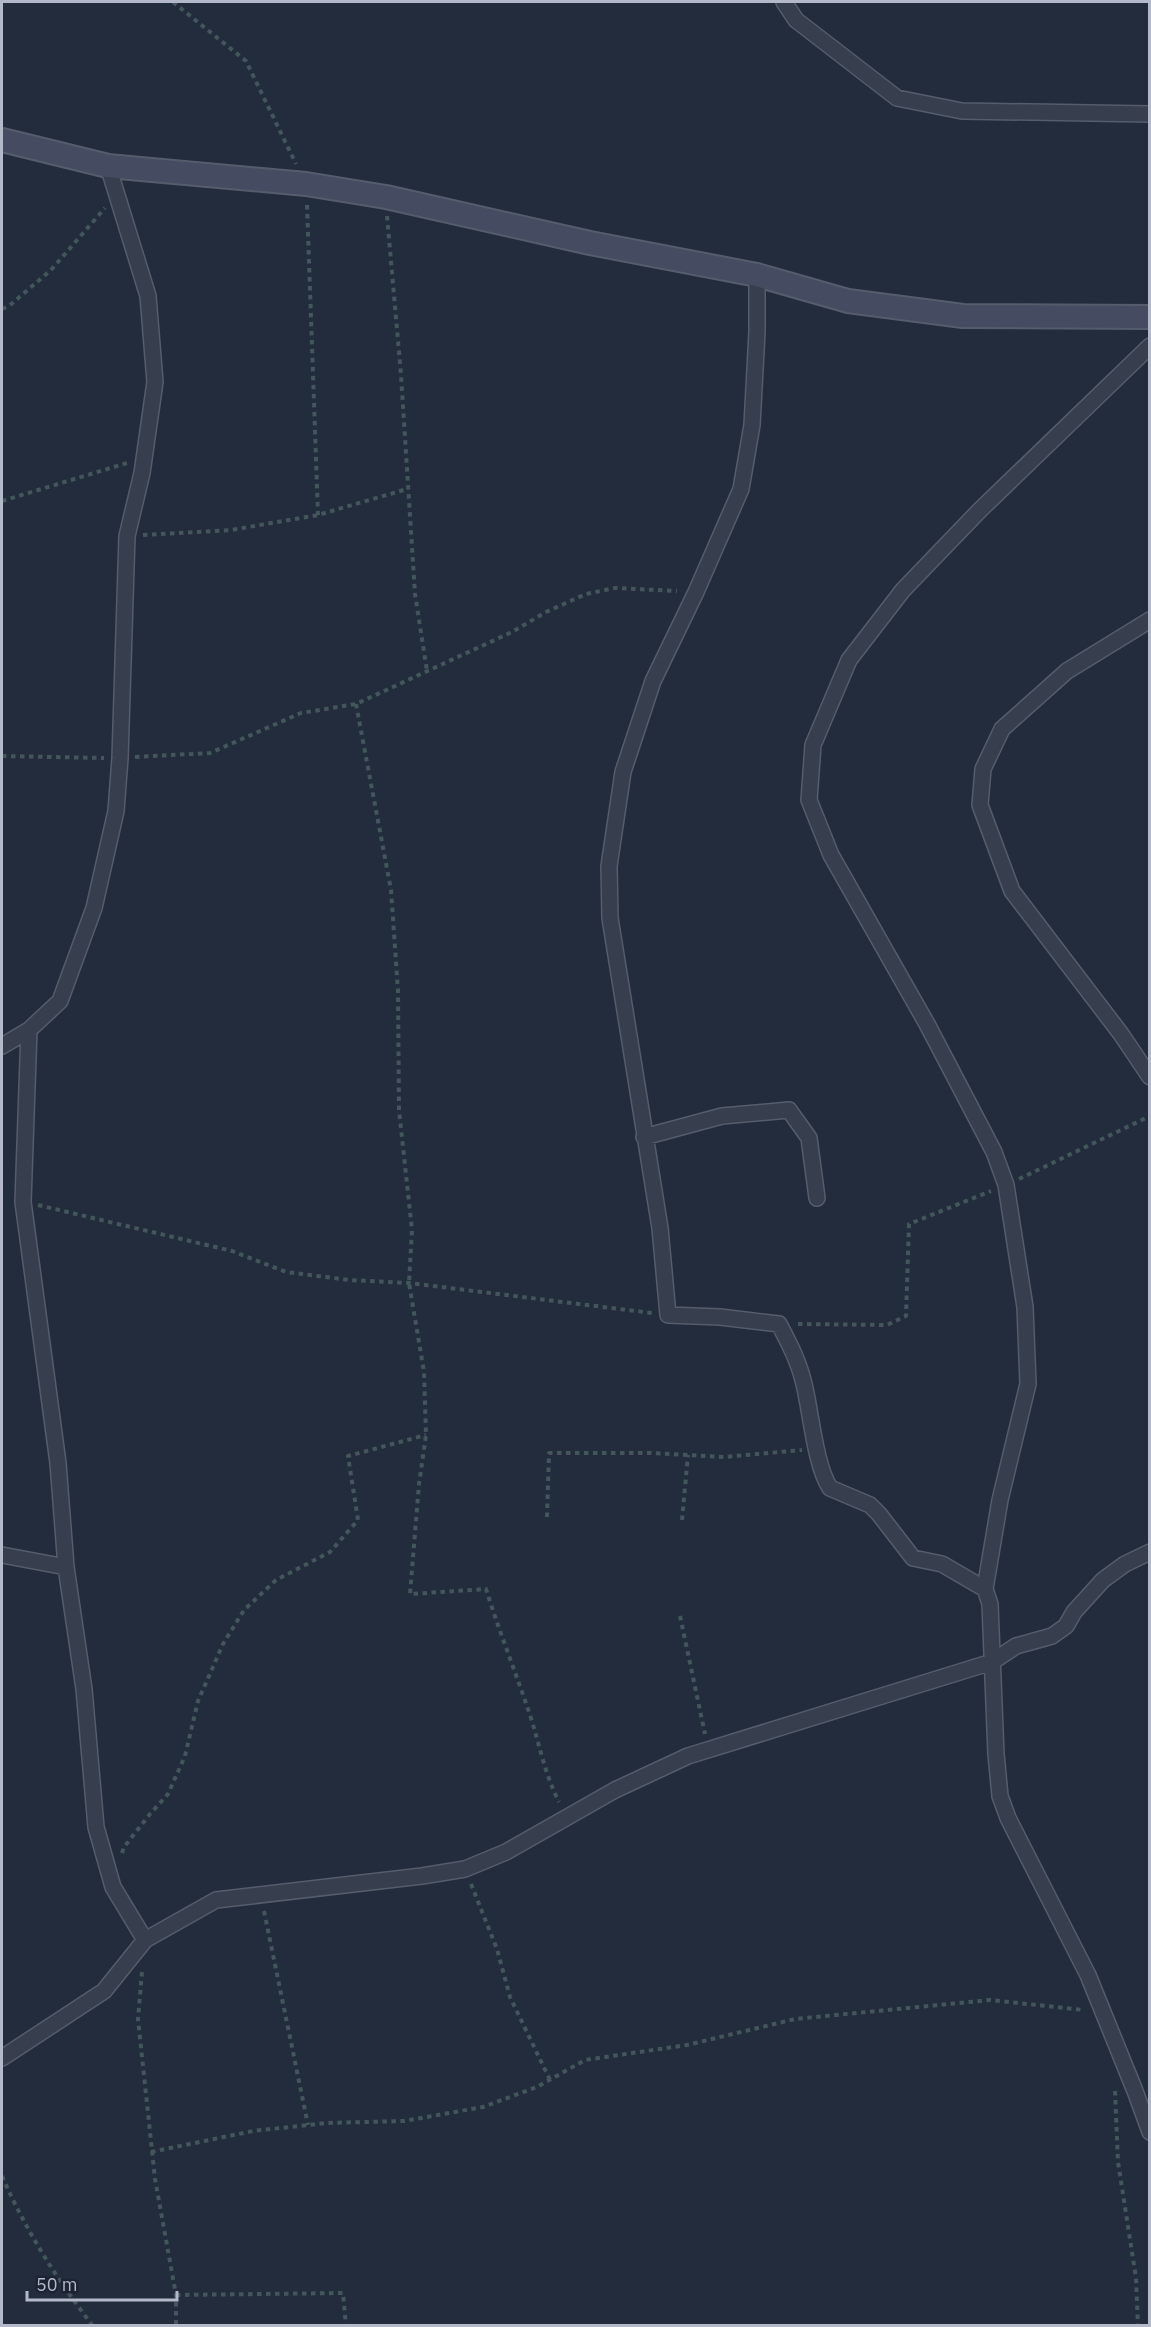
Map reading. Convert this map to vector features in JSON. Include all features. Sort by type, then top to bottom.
[{"type":"main road","points":[[2,140],[108,166],[306,184],[386,197],[590,243],[758,275],[848,301],[963,315],[1149,317]]},
{"type":"street","points":[[784,2],[796,20],[897,98],[962,111],[1149,114]]},
{"type":"street","points":[[2,1046],[29,1030],[60,1001],[94,908],[116,811],[120,758],[127,536],[144,457],[155,382],[148,296],[108,166]]},
{"type":"street","points":[[758,275],[758,332],[752,425],[741,489],[696,592],[653,681],[623,772],[609,866],[610,918],[660,1228],[668,1316],[720,1317],[779,1323],[795,1356],[804,1382],[823,1473],[830,1488],[870,1505],[884,1519],[913,1558],[942,1564],[985,1589]]},
{"type":"street","points":[[1149,346],[980,511],[903,590],[849,660],[813,745],[809,800],[831,855],[927,1024],[994,1152],[1006,1185],[1025,1307],[1028,1384],[1000,1500],[985,1589],[990,1604],[1000,1796],[1008,1818],[1088,1975],[1149,2132]]},
{"type":"street","points":[[1149,620],[1067,671],[1002,729],[983,769],[980,805],[1012,891],[1121,1034],[1149,1077]]},
{"type":"street","points":[[29,1030],[23,1202],[58,1463],[66,1567],[84,1689],[96,1827],[113,1887],[145,1940]]},
{"type":"street","points":[[644,1137],[722,1116],[789,1110],[809,1138],[817,1198]]},
{"type":"street","points":[[2,2058],[104,1991],[145,1940],[216,1900],[465,1869],[507,1852],[615,1790],[688,1756],[992,1662],[1016,1646],[1052,1636],[1066,1626],[1074,1612],[1103,1580],[1125,1564],[1149,1552]]},
{"type":"street","points":[[2,1555],[66,1567]]},
{"type":"path","points":[[173,2],[246,60],[306,184],[318,515]]},
{"type":"path","points":[[2,309],[9,306],[51,270],[117,194]]},
{"type":"path","points":[[386,197],[401,375],[415,594],[427,671]]},
{"type":"path","points":[[2,501],[144,457]]},
{"type":"path","points":[[127,536],[231,530],[318,515],[407,489]]},
{"type":"path","points":[[2,756],[120,758],[210,753],[301,713],[356,704],[512,632],[546,612],[586,594],[615,588],[696,592]]},
{"type":"path","points":[[356,704],[391,890],[398,991],[399,1110],[412,1230],[410,1283],[424,1372],[426,1435],[419,1484],[410,1594],[486,1588],[504,1646],[530,1716],[547,1778],[568,1819]]},
{"type":"path","points":[[779,1323],[887,1325],[906,1316],[909,1224],[1006,1185],[1149,1116]]},
{"type":"path","points":[[23,1202],[232,1251],[286,1272],[349,1280],[410,1283],[668,1316]]},
{"type":"path","points":[[113,1887],[124,1847],[168,1794],[185,1756],[198,1701],[223,1644],[244,1610],[276,1580],[330,1552],[358,1520],[348,1456],[426,1435]]},
{"type":"path","points":[[547,1517],[549,1453],[724,1457],[818,1449]]},
{"type":"path","points":[[682,1520],[688,1455]]},
{"type":"path","points":[[680,1616],[709,1749]]},
{"type":"path","points":[[465,1869],[497,1949],[510,1997],[550,2080]]},
{"type":"path","points":[[261,1896],[308,2125]]},
{"type":"path","points":[[145,1940],[138,2019],[152,2152],[176,2295],[176,2325]]},
{"type":"path","points":[[152,2152],[253,2131],[326,2123],[404,2121],[483,2107],[537,2087],[585,2060],[687,2045],[795,2019],[990,2000],[1103,2012]]},
{"type":"path","points":[[1115,2082],[1118,2162],[1136,2278],[1138,2325]]},
{"type":"path","points":[[2,2176],[13,2202],[65,2290],[93,2325]]},
{"type":"path","points":[[176,2295],[343,2293],[346,2325]]}]
